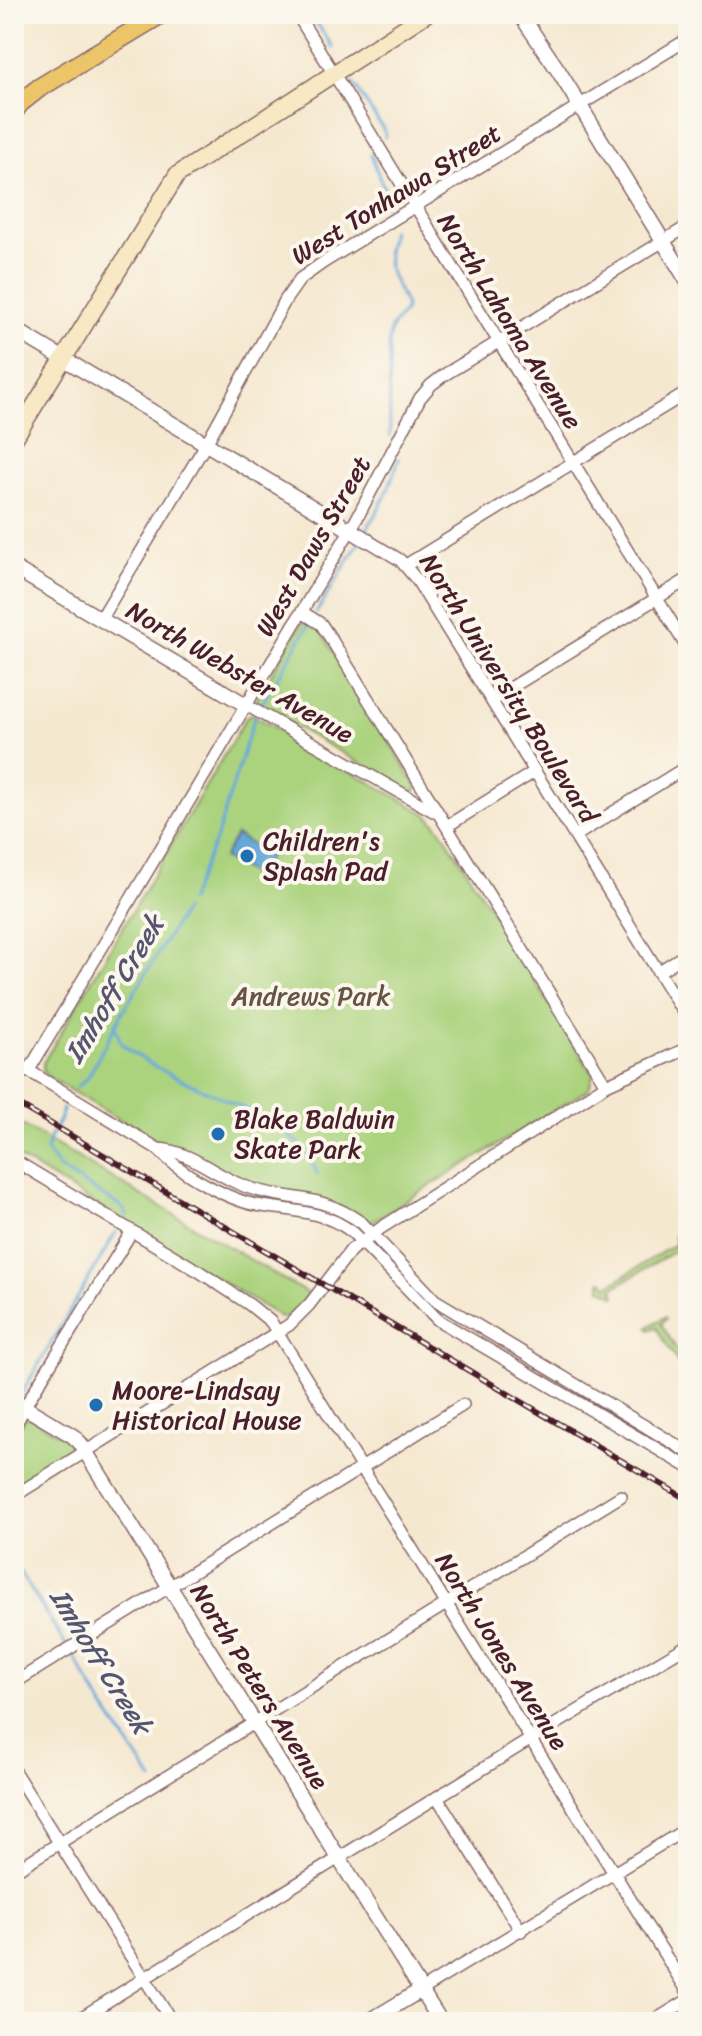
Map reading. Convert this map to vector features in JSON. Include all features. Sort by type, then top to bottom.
[{"type":"main road","points":[[16,104],[161,14]]},
{"type":"main road","points":[[14,439],[177,175],[426,14]]},
{"type":"street","name":"North Lahoma Avenue","points":[[297,14],[688,649]]},
{"type":"street","points":[[520,14],[688,282]]},
{"type":"street","name":"West Tonhawa Street","points":[[100,620],[300,279],[413,206],[688,39]]},
{"type":"street","name":"West Daws Street","points":[[28,1072],[302,612],[358,535],[425,392],[444,375],[688,226]]},
{"type":"street","name":"North University Boulevard","points":[[14,329],[406,565],[688,1020]]},
{"type":"street","points":[[406,565],[688,392]]},
{"type":"street","name":"North Webster Avenue","points":[[14,568],[246,705],[422,803],[444,822]]},
{"type":"street","points":[[491,700],[688,579]]},
{"type":"street","points":[[302,612],[321,624],[331,639],[606,1085]]},
{"type":"street","points":[[575,836],[688,766]]},
{"type":"street","points":[[444,822],[534,772]]},
{"type":"street","points":[[658,972],[688,953]]},
{"type":"street","points":[[14,1496],[278,1333],[309,1305],[340,1263],[367,1238],[606,1085],[688,1048]]},
{"type":"street","points":[[14,1062],[235,1199],[323,1216],[367,1238],[435,1300],[688,1452]]},
{"type":"street","name":"North Jones Avenue","points":[[14,1160],[250,1305],[271,1322],[688,1992]]},
{"type":"street","points":[[14,1428],[20,1404],[132,1231]]},
{"type":"street","points":[[367,1238],[438,1320],[688,1467]]},
{"type":"street","name":"North Peters Avenue","points":[[20,1404],[73,1436],[86,1451],[441,2022]]},
{"type":"street","points":[[14,1683],[463,1405]]},
{"type":"street","points":[[14,1871],[621,1496]]},
{"type":"street","points":[[74,2022],[688,1645]]},
{"type":"street","points":[[14,1771],[172,2022]]},
{"type":"street","points":[[437,1797],[521,1931]]},
{"type":"street","points":[[368,2022],[688,1828]]},
{"type":"street","points":[[652,2022],[688,2000]]},
{"type":"green space","points":[[304,620],[320,630],[417,787],[414,794],[254,703]]},
{"type":"green space","name":"Andrews Park","points":[[251,714],[428,815],[442,831],[593,1075],[589,1089],[371,1222],[252,1186],[161,1144],[48,1077],[43,1070],[43,1063],[247,716]]},
{"type":"green space","points":[[14,1120],[310,1295],[290,1315],[282,1318],[14,1155]]},
{"type":"green space","points":[[674,1236],[678,1236],[685,1248],[682,1253],[678,1249],[613,1288],[615,1296],[601,1288],[601,1281],[608,1286],[675,1244]]},
{"type":"green space","points":[[665,1317],[661,1324],[688,1368],[688,1379],[656,1327],[650,1330],[648,1327]]},
{"type":"green space","points":[[30,1417],[67,1440],[73,1451],[14,1489],[14,1438],[26,1418]]},
{"type":"water","name":"Children's Splash Pad","points":[[236,835],[270,855],[257,877],[223,858]]},
{"type":"waterway","name":"Imhoff Creek","points":[[311,14],[333,48]]},
{"type":"waterway","name":"Imhoff Creek","points":[[353,83],[385,132],[385,137]]},
{"type":"waterway","name":"Imhoff Creek","points":[[371,155],[387,197],[386,206]]},
{"type":"waterway","name":"Imhoff Creek","points":[[390,436],[389,340],[391,328],[406,306],[389,270],[387,249],[392,230]]},
{"type":"waterway","name":"Imhoff Creek","points":[[364,535],[386,495],[399,459]]},
{"type":"waterway","name":"Imhoff Creek","points":[[316,613],[360,541]]},
{"type":"waterway","name":"Imhoff Creek","points":[[260,707],[309,625]]},
{"type":"waterway","name":"Imhoff Creek","points":[[189,901],[217,836],[255,715]]},
{"type":"waterway","name":"Imhoff Creek","points":[[77,1087],[88,1077],[122,1013],[184,910]]},
{"type":"waterway","points":[[115,1024],[126,1048],[166,1072],[243,1107],[290,1136],[307,1154],[317,1174]]},
{"type":"waterway","name":"Imhoff Creek","points":[[63,1108],[46,1151],[60,1169],[123,1208],[127,1216]]},
{"type":"waterway","name":"Imhoff Creek","points":[[19,1398],[116,1232]]},
{"type":"waterway","name":"Imhoff Creek","points":[[14,1562],[67,1647]]},
{"type":"waterway","name":"Imhoff Creek","points":[[72,1653],[153,1781]]},
{"type":"railway","points":[[14,1102],[688,1500]]},
{"type":"place","name":"Children's Splash Pad","points":[[247,856]]},
{"type":"place","name":"Blake Baldwin Skate Park","points":[[218,1134]]},
{"type":"place","name":"Moore-Lindsay Historical House","points":[[96,1405]]}]
